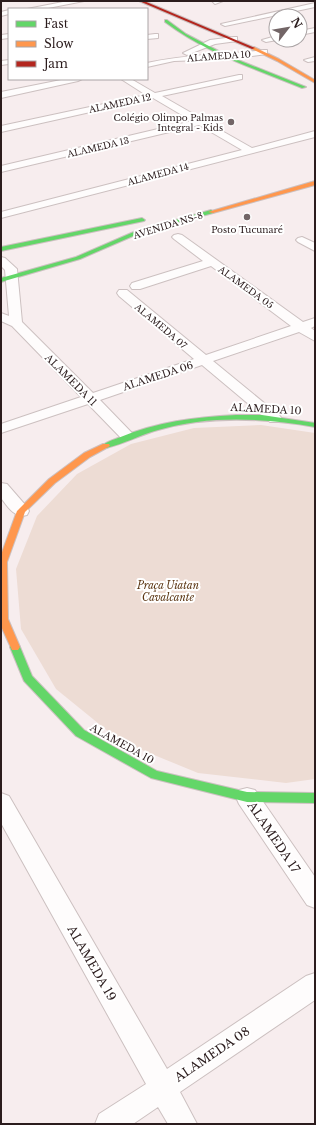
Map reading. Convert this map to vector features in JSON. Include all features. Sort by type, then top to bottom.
[{"type":"street","points":[[36,8],[81,1]]},
{"type":"street","points":[[142,1],[181,19],[206,27],[264,52],[284,62],[300,74],[315,82]]},
{"type":"street","points":[[130,4],[139,8]]},
{"type":"street","points":[[225,24],[315,5]]},
{"type":"street","points":[[148,12],[166,21],[185,35],[227,57],[256,70],[293,82],[315,92]]},
{"type":"street","name":"ALAMEDA 10","points":[[174,59],[204,45],[234,39]]},
{"type":"street","name":"ALAMEDA 10","points":[[148,65],[174,59],[227,57],[264,52]]},
{"type":"street","name":"ALAMEDA 12","points":[[1,128],[238,77]]},
{"type":"street","points":[[1,95],[73,80]]},
{"type":"street","points":[[126,80],[249,150]]},
{"type":"street","name":"ALAMEDA 13","points":[[1,169],[218,118]]},
{"type":"street","name":"ALAMEDA 14","points":[[1,215],[315,134]]},
{"type":"street","name":"AVENIDA NS-8","points":[[1,280],[78,258],[138,232],[315,183]]},
{"type":"street","name":"AVENIDA NS-8","points":[[1,249],[50,238],[103,230],[154,216]]},
{"type":"street","name":"ALAMEDA 05","points":[[178,237],[315,337]]},
{"type":"street","points":[[302,240],[315,248]]},
{"type":"street","points":[[1,260],[11,269],[13,277],[16,323]]},
{"type":"street","points":[[136,286],[212,262]]},
{"type":"street","name":"ALAMEDA 07","points":[[123,293],[275,419]]},
{"type":"street","name":"ALAMEDA 11","points":[[1,317],[16,323],[127,436]]},
{"type":"street","name":"ALAMEDA 06","points":[[1,429],[315,322]]},
{"type":"street","name":"ALAMEDA 10","points":[[315,425],[297,420],[239,416],[181,421],[127,436],[87,455],[52,481],[21,511],[3,562],[3,619],[28,678],[80,733],[155,775],[247,797],[315,798]]},
{"type":"street","points":[[1,488],[21,511]]},
{"type":"street","name":"ALAMEDA 17","points":[[247,797],[315,897]]},
{"type":"street","name":"ALAMEDA 19","points":[[1,803],[183,1124]]},
{"type":"street","name":"ALAMEDA 08","points":[[109,1124],[315,985]]},
{"type":"green space","name":"Praça Uiatan Cavalcante","points":[[261,425],[315,433],[315,779],[286,783],[198,773],[120,741],[56,689],[21,629],[16,569],[37,516],[77,474],[131,444],[194,428]]},
{"type":"traffic: fast","points":[[166,21],[185,35],[227,57],[304,87]]},
{"type":"traffic: fast","points":[[1,280],[78,258],[138,232],[211,212]]},
{"type":"traffic: fast","points":[[1,249],[142,220]]},
{"type":"traffic: fast","points":[[106,446],[156,428],[209,418],[262,418],[289,420],[315,425]]},
{"type":"traffic: fast","points":[[15,647],[28,678],[80,733],[155,775],[247,797],[315,798]]},
{"type":"traffic: slow","points":[[253,48],[278,60],[315,82]]},
{"type":"traffic: slow","points":[[211,212],[315,183]]},
{"type":"traffic: slow","points":[[15,647],[3,619],[3,562],[21,511],[52,481],[87,455],[106,446]]},
{"type":"traffic: jam","points":[[141,1],[253,48]]},
{"type":"place","name":"Colégio Olimpo Palmas Integral - Kids","points":[[231,122]]},
{"type":"place","name":"Posto Tucunaré","points":[[247,217]]}]
